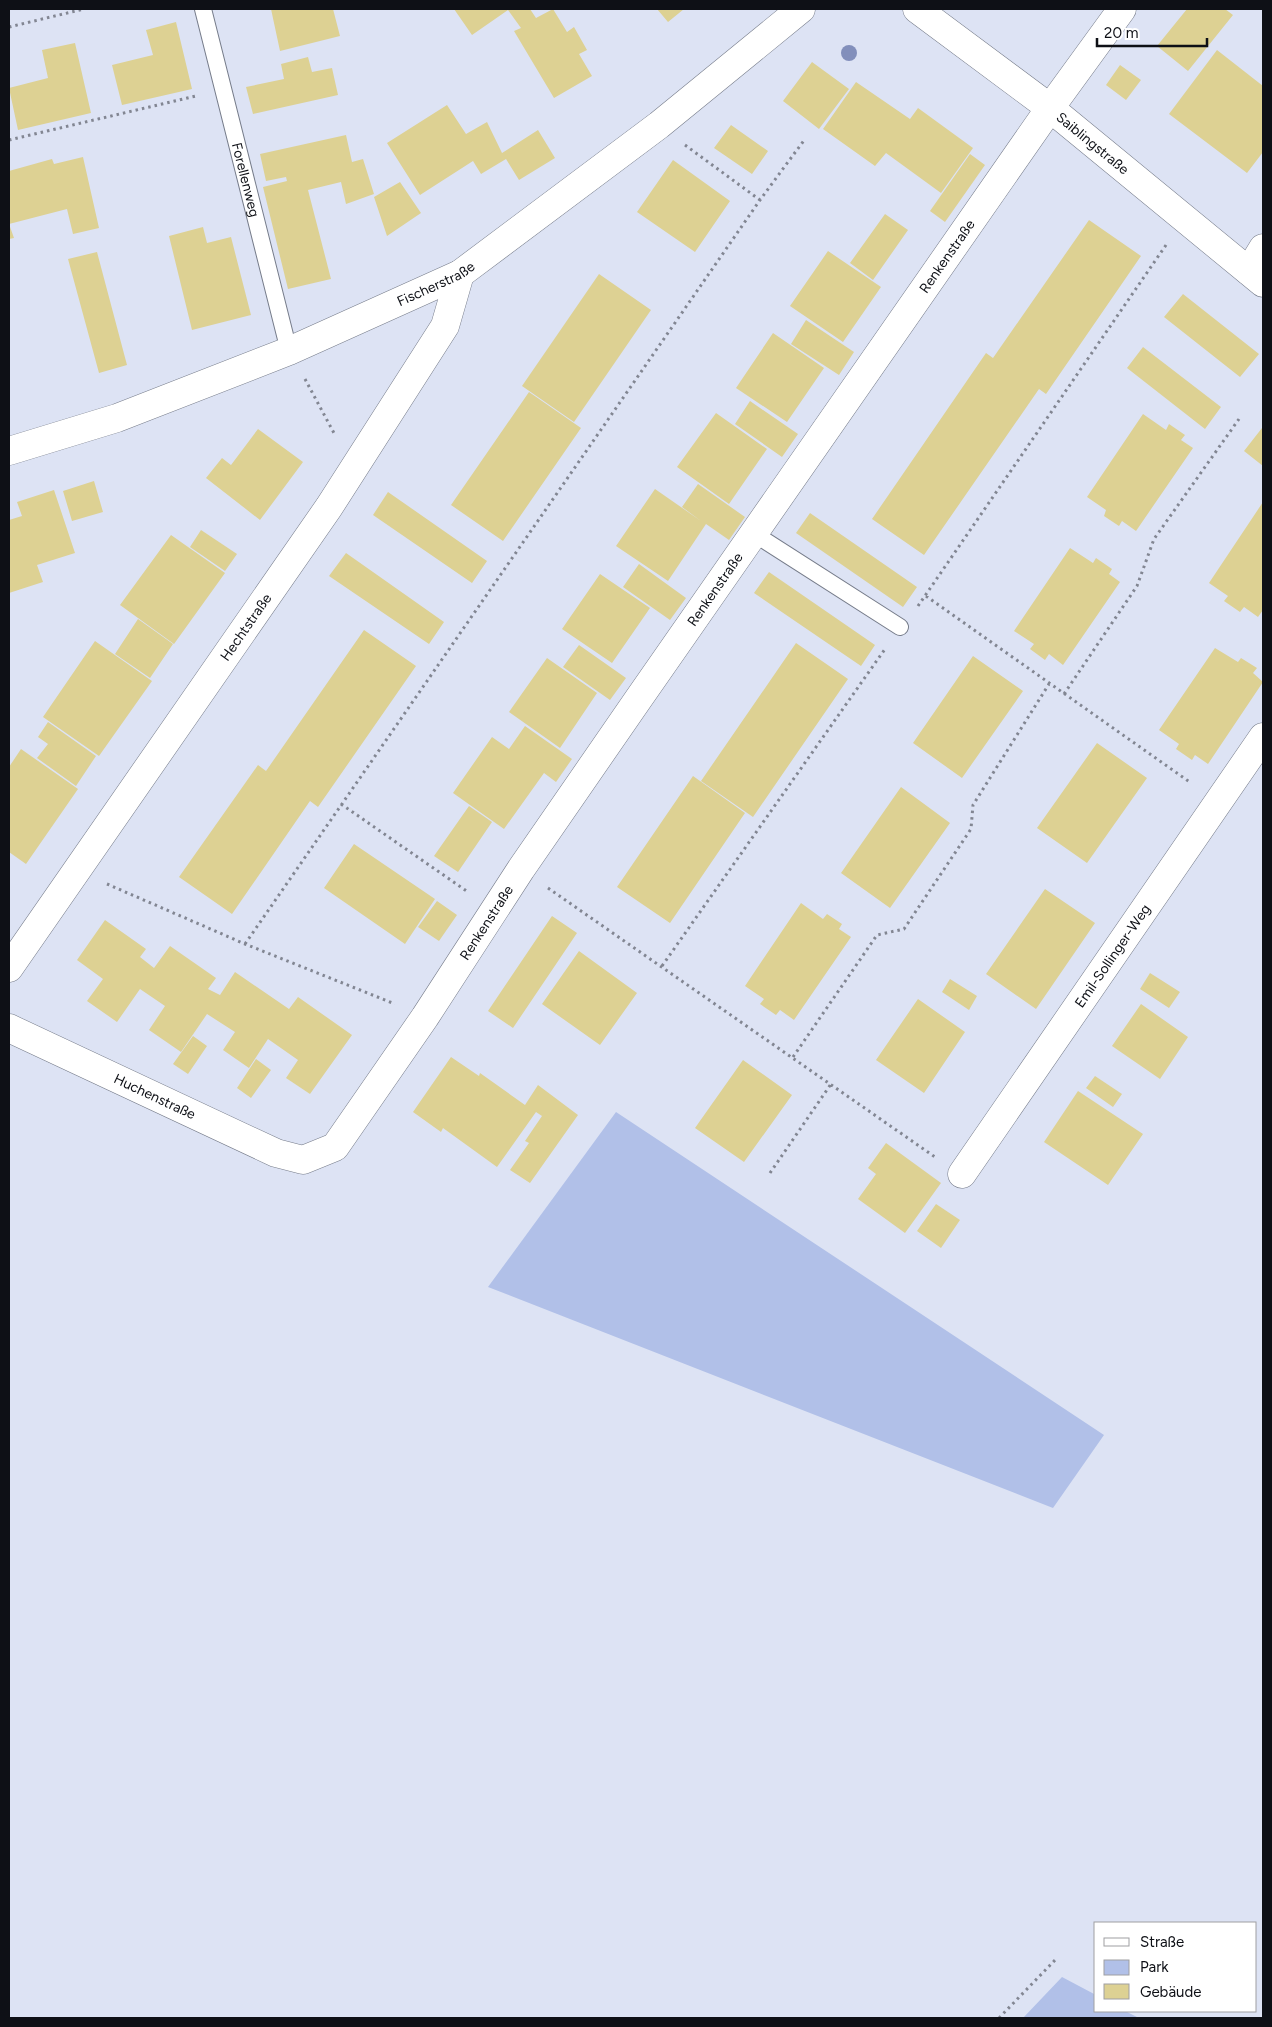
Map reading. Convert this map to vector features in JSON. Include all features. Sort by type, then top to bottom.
[{"type":"street","name":"Fischerstraße","points":[[9,451],[117,418],[289,351],[460,274],[659,125],[801,9]]},
{"type":"street","name":"Saiblingstraße","points":[[917,9],[1050,108],[1256,277]]},
{"type":"street","name":"Renkenstraße","points":[[303,1160],[336,1147],[425,1017],[521,869],[1050,108],[1122,9]]},
{"type":"street","points":[[1256,277],[1263,248]]},
{"type":"street","name":"Hechtstraße","points":[[9,968],[329,507],[445,326],[460,274]]},
{"type":"street","name":"Emil-Sollinger-Weg","points":[[962,1174],[1263,737]]},
{"type":"street","name":"Huchenstraße","points":[[9,1028],[276,1153],[303,1160]]},
{"type":"lane","name":"Forellenweg","points":[[203,9],[289,351]]},
{"type":"lane","points":[[753,534],[900,627]]},
{"type":"path","points":[[9,27],[84,9]]},
{"type":"path","points":[[9,140],[223,89]]},
{"type":"path","points":[[659,125],[760,200]]},
{"type":"path","points":[[245,944],[760,200],[805,139]]},
{"type":"path","points":[[662,966],[900,627],[926,596],[1185,218]]},
{"type":"path","points":[[289,351],[354,468]]},
{"type":"path","points":[[1064,694],[1137,586],[1154,539],[1240,419]]},
{"type":"path","points":[[926,596],[1218,802]]},
{"type":"path","points":[[793,1057],[877,935],[904,929],[971,829],[973,805],[1049,684]]},
{"type":"path","points":[[341,804],[495,911]]},
{"type":"path","points":[[521,869],[911,1141],[962,1174]]},
{"type":"path","points":[[77,871],[245,944],[425,1017]]},
{"type":"path","points":[[770,1173],[831,1084]]},
{"type":"path","points":[[999,2018],[1057,1958]]},
{"type":"green space","points":[[616,1112],[1104,1435],[1053,1508],[488,1287]]},
{"type":"green space","points":[[1062,1977],[1094,1994],[1094,2012],[1127,2012],[1139,2018],[1023,2018]]},
{"type":"building","points":[[271,9],[333,9],[340,36],[280,51]]},
{"type":"building","points":[[454,9],[530,9],[536,18],[553,9],[567,32],[574,27],[587,50],[579,54],[592,76],[554,98],[514,31],[521,28],[508,10],[472,35]]},
{"type":"building","points":[[657,9],[684,9],[668,22]]},
{"type":"building","points":[[1187,9],[1225,9],[1233,15],[1188,71],[1157,46]]},
{"type":"building","points":[[176,22],[192,89],[122,105],[112,65],[153,55],[146,30]]},
{"type":"building","points":[[75,43],[91,113],[18,130],[9,88],[48,78],[42,50]]},
{"type":"building","points":[[1217,50],[1263,86],[1263,152],[1247,173],[1169,114]]},
{"type":"building","points":[[308,57],[312,72],[332,68],[338,95],[253,114],[246,87],[284,79],[281,64]]},
{"type":"building","points":[[812,62],[849,89],[819,129],[783,101]]},
{"type":"building","points":[[1120,65],[1141,80],[1126,100],[1106,85]]},
{"type":"building","points":[[856,82],[910,119],[918,108],[973,148],[941,193],[886,153],[875,166],[823,129]]},
{"type":"building","points":[[447,105],[466,134],[487,122],[502,153],[538,130],[555,158],[519,180],[506,159],[481,174],[473,161],[420,195],[387,143]]},
{"type":"building","points":[[731,125],[768,151],[752,174],[714,148]]},
{"type":"building","points":[[346,135],[352,162],[363,159],[374,194],[346,204],[341,182],[308,190],[331,279],[288,289],[263,187],[287,181],[286,177],[266,181],[260,154]]},
{"type":"building","points":[[970,154],[985,165],[945,222],[930,211]]},
{"type":"building","points":[[83,157],[99,228],[73,234],[67,209],[9,224],[9,171],[52,159],[54,164]]},
{"type":"building","points":[[673,160],[730,201],[695,252],[637,212]]},
{"type":"building","points":[[400,182],[421,213],[387,236],[374,197]]},
{"type":"building","points":[[885,214],[908,230],[873,280],[850,263]]},
{"type":"building","points":[[1089,220],[1141,256],[1046,394],[1039,389],[924,555],[872,519],[986,353],[993,358]]},
{"type":"building","points":[[9,224],[14,238],[9,239]]},
{"type":"building","points":[[203,227],[207,243],[231,237],[251,315],[192,330],[169,236]]},
{"type":"building","points":[[828,251],[881,287],[843,342],[790,306]]},
{"type":"building","points":[[97,252],[127,365],[99,373],[68,259]]},
{"type":"building","points":[[599,274],[651,310],[574,422],[522,386]]},
{"type":"building","points":[[1183,294],[1259,354],[1240,377],[1164,317]]},
{"type":"building","points":[[806,320],[854,352],[839,375],[791,344]]},
{"type":"building","points":[[773,333],[824,368],[787,422],[736,388]]},
{"type":"building","points":[[1143,347],[1221,407],[1205,429],[1127,368]]},
{"type":"building","points":[[529,392],[581,428],[503,541],[451,505]]},
{"type":"building","points":[[750,401],[798,434],[782,457],[735,424]]},
{"type":"building","points":[[716,413],[767,449],[729,504],[677,467]]},
{"type":"building","points":[[1143,414],[1166,430],[1169,424],[1185,435],[1181,440],[1193,448],[1136,531],[1122,521],[1119,526],[1104,516],[1106,510],[1087,497]]},
{"type":"building","points":[[258,429],[303,462],[260,520],[206,478],[222,458],[231,465]]},
{"type":"building","points":[[1263,429],[1263,466],[1244,451]]},
{"type":"building","points":[[94,481],[103,512],[72,521],[63,491]]},
{"type":"building","points":[[698,484],[745,517],[729,540],[706,524],[668,581],[616,546],[655,489],[701,521],[682,507]]},
{"type":"building","points":[[54,490],[75,553],[37,565],[43,582],[9,593],[9,520],[22,516],[17,502]]},
{"type":"building","points":[[388,492],[487,561],[472,583],[373,515]]},
{"type":"building","points":[[1263,502],[1263,610],[1258,617],[1244,607],[1240,612],[1224,601],[1228,596],[1209,583]]},
{"type":"building","points":[[810,513],[917,587],[903,607],[796,533]]},
{"type":"building","points":[[201,530],[237,554],[225,571],[190,547]]},
{"type":"building","points":[[171,535],[225,573],[174,644],[120,605]]},
{"type":"building","points":[[1070,548],[1093,563],[1096,558],[1112,569],[1109,574],[1120,582],[1063,665],[1049,654],[1045,660],[1030,649],[1034,644],[1014,631]]},
{"type":"building","points":[[346,553],[444,622],[429,644],[329,576]]},
{"type":"building","points":[[639,564],[686,598],[670,620],[623,587]]},
{"type":"building","points":[[769,572],[875,645],[861,666],[754,593]]},
{"type":"building","points":[[600,574],[650,608],[612,663],[562,629]]},
{"type":"building","points":[[138,619],[173,644],[150,678],[115,654]]},
{"type":"building","points":[[364,630],[416,666],[318,807],[310,801],[232,914],[179,877],[258,765],[266,771]]},
{"type":"building","points":[[95,641],[152,681],[99,756],[43,717]]},
{"type":"building","points":[[796,643],[848,679],[753,817],[701,781]]},
{"type":"building","points":[[579,645],[626,678],[610,700],[563,667]]},
{"type":"building","points":[[1215,648],[1238,662],[1241,658],[1257,668],[1253,673],[1263,682],[1208,764],[1195,755],[1192,760],[1176,749],[1179,744],[1159,730]]},
{"type":"building","points":[[973,656],[1023,691],[962,778],[913,743]]},
{"type":"building","points":[[547,658],[597,693],[560,748],[509,712]]},
{"type":"building","points":[[48,722],[96,756],[76,786],[37,758],[48,744],[38,737]]},
{"type":"building","points":[[525,726],[572,759],[556,782],[544,773],[504,829],[453,793],[492,737],[509,749]]},
{"type":"building","points":[[1097,743],[1147,778],[1087,863],[1037,828]]},
{"type":"building","points":[[21,749],[78,789],[26,864],[9,852],[9,767]]},
{"type":"building","points":[[693,776],[745,813],[670,923],[617,887]]},
{"type":"building","points":[[901,787],[950,823],[890,908],[841,873]]},
{"type":"building","points":[[469,806],[492,822],[458,872],[434,856]]},
{"type":"building","points":[[354,844],[435,899],[405,944],[324,888]]},
{"type":"building","points":[[1045,889],[1095,923],[1036,1009],[986,974]]},
{"type":"building","points":[[437,901],[457,915],[439,941],[418,927]]},
{"type":"building","points":[[801,903],[823,919],[827,914],[842,924],[839,929],[851,937],[794,1020],[780,1010],[776,1015],[760,1004],[764,999],[745,986]]},
{"type":"building","points":[[552,916],[577,933],[513,1028],[488,1011]]},
{"type":"building","points":[[105,920],[146,949],[140,957],[154,968],[170,946],[216,978],[208,989],[220,995],[235,972],[289,1009],[298,997],[352,1035],[310,1094],[286,1078],[298,1060],[268,1039],[249,1068],[223,1050],[235,1032],[207,1014],[181,1052],[149,1030],[165,1006],[140,989],[117,1022],[87,1001],[103,979],[77,960]]},
{"type":"building","points":[[579,951],[637,993],[600,1045],[542,1004]]},
{"type":"building","points":[[1150,973],[1180,992],[1169,1008],[1140,989]]},
{"type":"building","points":[[950,979],[977,996],[969,1010],[942,992]]},
{"type":"building","points":[[918,999],[965,1032],[924,1093],[876,1060]]},
{"type":"building","points":[[1141,1004],[1188,1037],[1160,1079],[1112,1046]]},
{"type":"building","points":[[193,1036],[207,1046],[188,1074],[173,1064]]},
{"type":"building","points":[[451,1057],[479,1076],[480,1073],[525,1105],[538,1085],[578,1115],[530,1183],[510,1170],[529,1143],[525,1141],[542,1116],[536,1112],[497,1167],[443,1128],[441,1132],[413,1112]]},
{"type":"building","points":[[256,1059],[271,1070],[251,1098],[237,1088]]},
{"type":"building","points":[[743,1060],[792,1095],[744,1162],[695,1128]]},
{"type":"building","points":[[1095,1076],[1122,1094],[1113,1107],[1086,1088]]},
{"type":"building","points":[[1078,1091],[1143,1134],[1108,1185],[1044,1142]]},
{"type":"building","points":[[886,1143],[941,1183],[905,1233],[858,1199],[876,1174],[868,1168]]},
{"type":"building","points":[[936,1204],[960,1220],[941,1248],[917,1231]]}]
